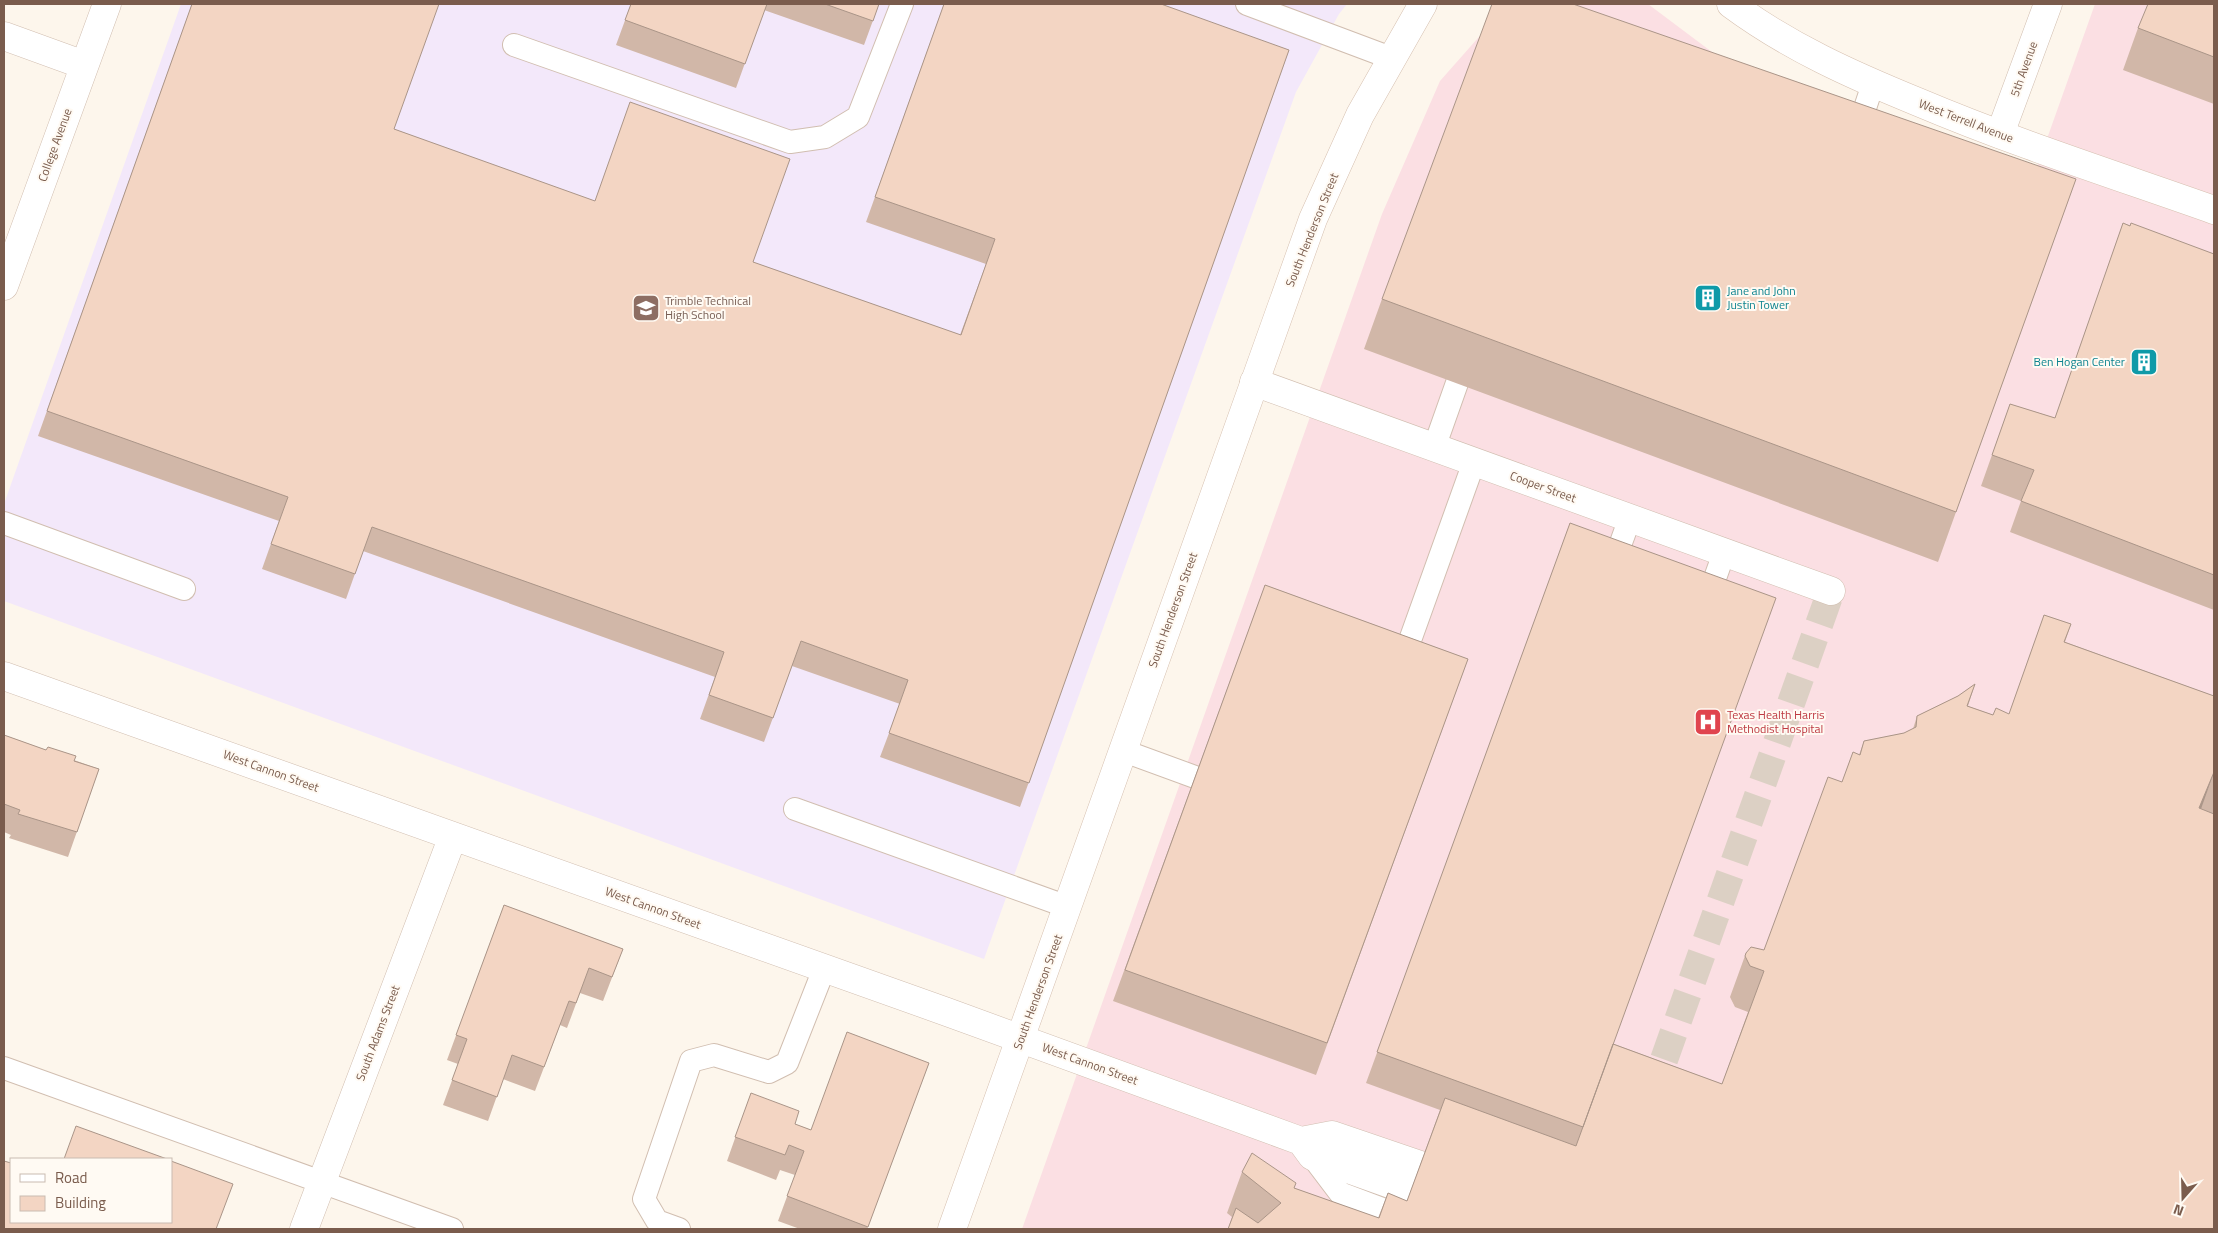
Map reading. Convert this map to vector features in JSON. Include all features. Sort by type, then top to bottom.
[{"type":"street","name":"College Avenue","points":[[4,286],[107,4]]},
{"type":"street","name":"South Henderson Street","points":[[952,1229],[1254,382],[1314,220],[1360,115],[1423,4]]},
{"type":"street","name":"West Terrell Avenue","points":[[1731,4],[1762,27],[1837,68],[2000,134],[2035,158],[2214,210]]},
{"type":"street","name":"5th Avenue","points":[[2000,134],[2048,4]]},
{"type":"street","points":[[4,36],[84,65]]},
{"type":"street","name":"Cooper Street","points":[[1254,382],[1831,591]]},
{"type":"street","name":"West Cannon Street","points":[[4,676],[1020,1039],[1306,1148],[1406,1203]]},
{"type":"street","name":"South Adams Street","points":[[304,1229],[453,836]]},
{"type":"street","points":[[1306,1148],[1332,1135],[1420,1165]]},
{"type":"lane","points":[[514,45],[790,142],[825,137],[858,117],[902,4]]},
{"type":"lane","points":[[1247,4],[1391,58]]},
{"type":"lane","points":[[1848,157],[1873,84]]},
{"type":"lane","points":[[1434,448],[1457,383]]},
{"type":"lane","points":[[1404,657],[1474,462]]},
{"type":"lane","points":[[1610,573],[1630,518]]},
{"type":"lane","points":[[4,523],[184,589]]},
{"type":"lane","points":[[1705,608],[1724,553]]},
{"type":"lane","points":[[1124,751],[1195,777]]},
{"type":"lane","points":[[795,810],[1068,907]]},
{"type":"lane","points":[[679,1229],[657,1221],[644,1199],[692,1061],[714,1055],[769,1072],[787,1063],[824,969]]},
{"type":"lane","points":[[4,1068],[452,1229]]},
{"type":"shaded area","name":"Trimble Technical High School","points":[[181,4],[1347,4],[1339,14],[1296,92],[984,959],[4,601],[4,504]]},
{"type":"shaded area","name":"Texas Health Harris Methodist Hospital","points":[[1508,4],[1648,4],[1792,112],[2023,206],[2095,4],[2214,4],[2214,1229],[1022,1229],[1382,214],[1440,81]]},
{"type":"building","name":"Trimble Technical High School","points":[[192,4],[439,4],[394,129],[595,201],[630,102],[790,159],[753,262],[961,335],[995,239],[875,197],[944,4],[1161,4],[1289,50],[1029,783],[889,733],[908,680],[801,641],[773,718],[709,695],[724,652],[372,527],[355,574],[271,544],[288,497],[47,411]]},
{"type":"building","points":[[631,4],[767,4],[745,64],[625,20]]},
{"type":"building","points":[[825,4],[879,4],[873,21]]},
{"type":"building","name":"Jane and John Justin Tower","points":[[1492,4],[1573,4],[2076,179],[1956,512],[1382,299]]},
{"type":"building","points":[[2148,4],[2214,4],[2214,57],[2138,28]]},
{"type":"building","name":"Ben Hogan Center","points":[[2123,223],[2130,226],[2131,223],[2214,254],[2214,575],[2021,501],[2034,470],[1992,455],[2010,404],[2055,418]]},
{"type":"building","points":[[1570,523],[1776,598],[1583,1127],[1377,1052]]},
{"type":"building","points":[[1265,585],[1468,659],[1327,1043],[1125,970]]},
{"type":"building","points":[[2044,615],[2071,624],[2064,642],[2214,696],[2214,772],[2199,808],[2214,814],[2214,1229],[1228,1229],[1236,1208],[1258,1223],[1281,1203],[1242,1172],[1252,1153],[1296,1183],[1294,1188],[1379,1218],[1388,1193],[1407,1201],[1445,1098],[1576,1146],[1613,1044],[1722,1084],[1764,971],[1750,966],[1745,956],[1746,953],[1751,947],[1764,950],[1828,777],[1842,782],[1853,752],[1860,755],[1864,741],[1904,733],[1916,727],[1917,716],[1958,696],[1975,684],[1967,706],[1993,715],[1996,708],[2009,714]]},
{"type":"building","points":[[4,735],[46,750],[48,747],[76,756],[74,761],[99,769],[77,832],[18,814],[20,810],[4,804]]},
{"type":"building","points":[[504,905],[623,949],[612,977],[589,968],[576,1003],[569,1001],[544,1067],[512,1055],[497,1097],[452,1080],[467,1039],[456,1035]]},
{"type":"building","points":[[847,1032],[929,1063],[868,1227],[787,1196],[804,1151],[789,1145],[785,1155],[735,1137],[751,1093],[799,1111],[795,1124],[811,1130]]},
{"type":"building","points":[[76,1126],[164,1158],[64,1158]]},
{"type":"building","points":[[4,1161],[10,1163],[10,1223],[172,1223],[172,1161],[233,1184],[216,1229],[4,1229]]},
{"type":"tunnel","points":[[1650,1099],[1831,591]]},
{"type":"place","name":"Jane and John Justin Tower","points":[[1708,298]]},
{"type":"place","name":"Trimble Technical High School","points":[[646,308]]},
{"type":"place","name":"Ben Hogan Center","points":[[2144,362]]},
{"type":"place","name":"Texas Health Harris Methodist Hospital","points":[[1708,722]]}]
